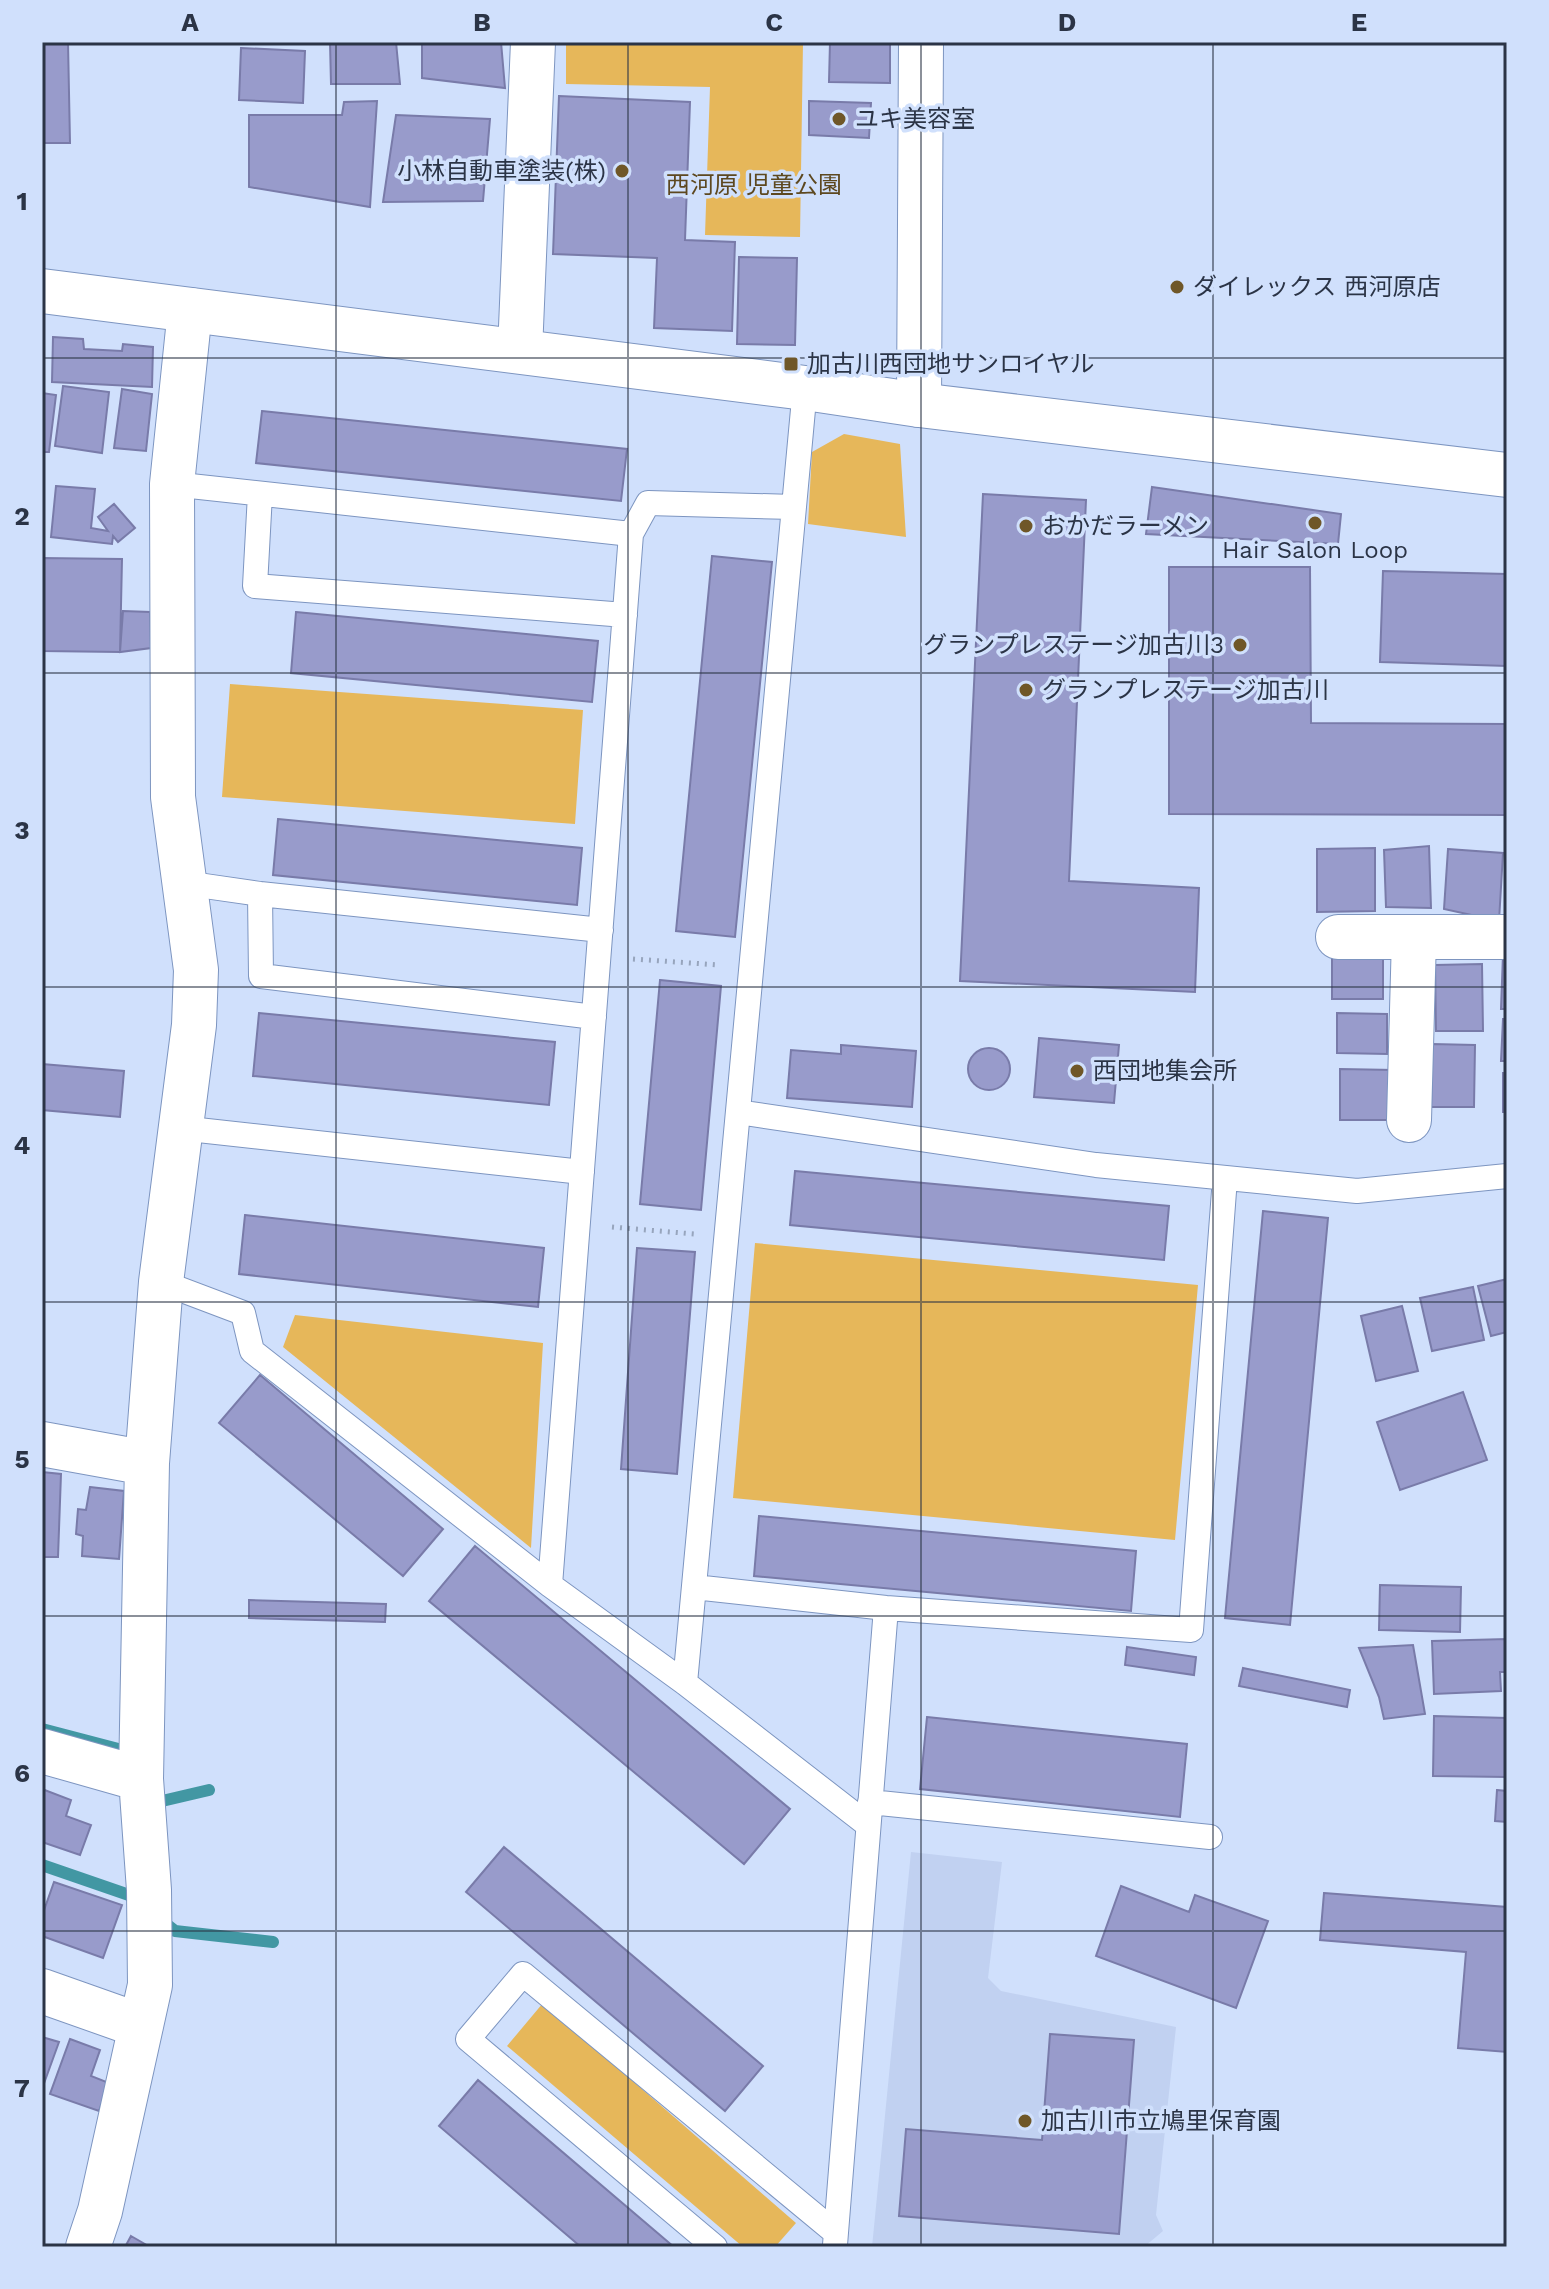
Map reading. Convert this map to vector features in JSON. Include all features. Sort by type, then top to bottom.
[{"type":"street","points":[[520,351],[533,42]]},
{"type":"street","points":[[919,405],[921,42]]},
{"type":"street","points":[[42,291],[919,405],[1507,475]]},
{"type":"street","points":[[88,2247],[100,2211],[150,1985],[149,1890],[141,1779],[147,1463],[161,1282],[194,1025],[196,970],[173,797],[172,484],[190,310]]},
{"type":"street","points":[[1338,937],[1507,937]]},
{"type":"street","points":[[1409,1120],[1414,937]]},
{"type":"street","points":[[42,1444],[147,1463]]},
{"type":"street","points":[[42,1751],[141,1779]]},
{"type":"street","points":[[42,1991],[141,2026]]},
{"type":"lane","points":[[685,1683],[805,388]]},
{"type":"lane","points":[[172,484],[631,534]]},
{"type":"lane","points":[[260,494],[255,586],[625,615]]},
{"type":"lane","points":[[550,1585],[631,534],[648,503],[794,507]]},
{"type":"lane","points":[[184,883],[260,894],[601,930]]},
{"type":"lane","points":[[260,894],[261,976],[594,1017]]},
{"type":"lane","points":[[738,1112],[1096,1165],[1357,1191],[1507,1176]]},
{"type":"lane","points":[[180,1128],[582,1172]]},
{"type":"lane","points":[[694,1587],[886,1608],[1191,1630],[1225,1178]]},
{"type":"lane","points":[[161,1282],[243,1313],[252,1351],[550,1585],[869,1814],[1210,1837]]},
{"type":"lane","points":[[835,2240],[886,1608]]},
{"type":"lane","points":[[715,2247],[468,2039],[523,1974],[835,2240]]},
{"type":"path","points":[[599,957],[752,967]]},
{"type":"path","points":[[577,1224],[727,1236]]},
{"type":"shaded area","name":"加古川市立鳩里保育園","points":[[911,1852],[1002,1862],[988,1978],[1001,1991],[1176,2027],[1156,2215],[1163,2231],[1144,2247],[872,2247]]},
{"type":"green space","name":"西河原 児童公園","points":[[566,42],[803,42],[800,237],[705,235],[710,87],[566,84]]},
{"type":"green space","points":[[844,434],[900,444],[906,537],[808,524],[812,452]]},
{"type":"green space","points":[[230,684],[583,710],[575,824],[222,797]]},
{"type":"green space","points":[[755,1243],[1198,1285],[1175,1540],[733,1498]]},
{"type":"green space","points":[[295,1315],[543,1343],[531,1548],[283,1347]]},
{"type":"green space","points":[[543,2003],[796,2223],[775,2247],[743,2247],[507,2046]]},
{"type":"building","points":[[42,42],[68,42],[70,143],[42,143]]},
{"type":"building","points":[[330,42],[396,42],[400,84],[331,84]]},
{"type":"building","points":[[422,42],[501,42],[505,88],[422,78]]},
{"type":"building","points":[[830,42],[890,42],[890,83],[829,82]]},
{"type":"building","points":[[241,48],[305,51],[303,103],[239,100]]},
{"type":"building","name":"小林自動車塗装(株)","points":[[559,96],[690,102],[685,240],[735,242],[732,331],[654,328],[657,258],[553,254]]},
{"type":"building","points":[[377,101],[370,207],[249,187],[249,115],[342,115],[344,102]]},
{"type":"building","name":"ユキ美容室","points":[[809,101],[871,103],[869,138],[809,135]]},
{"type":"building","points":[[396,115],[490,119],[483,201],[383,202]]},
{"type":"building","points":[[739,257],[797,258],[795,345],[737,344]]},
{"type":"building","points":[[53,337],[83,339],[84,349],[122,351],[123,344],[153,347],[152,387],[52,382]]},
{"type":"building","points":[[63,386],[109,392],[102,453],[55,446]]},
{"type":"building","points":[[122,389],[152,394],[146,451],[114,448]]},
{"type":"building","points":[[42,393],[56,395],[49,452],[42,452]]},
{"type":"building","points":[[262,411],[627,449],[621,501],[256,463]]},
{"type":"building","points":[[56,486],[95,489],[91,528],[108,531],[98,517],[114,504],[135,528],[118,542],[113,536],[112,544],[51,537]]},
{"type":"building","points":[[1152,487],[1341,514],[1338,544],[1146,534]]},
{"type":"building","name":"グランプレステージ加古川","points":[[983,494],[1086,500],[1069,881],[1199,888],[1195,992],[960,981]]},
{"type":"building","points":[[712,556],[772,562],[735,937],[676,931]]},
{"type":"building","points":[[42,558],[122,559],[120,652],[42,651]]},
{"type":"building","name":"グランプレステージ加古川3","points":[[1169,567],[1310,567],[1311,723],[1507,724],[1507,815],[1169,814]]},
{"type":"building","points":[[1383,571],[1507,574],[1507,666],[1380,662]]},
{"type":"building","points":[[123,611],[150,612],[151,648],[120,652]]},
{"type":"building","points":[[296,612],[598,641],[592,702],[291,673]]},
{"type":"building","points":[[278,819],[582,848],[577,905],[273,875]]},
{"type":"building","points":[[1429,846],[1431,908],[1386,907],[1384,850]]},
{"type":"building","points":[[1375,848],[1375,911],[1317,912],[1317,849]]},
{"type":"building","points":[[1448,849],[1503,853],[1499,921],[1444,909]]},
{"type":"building","points":[[1332,953],[1383,954],[1383,999],[1332,999]]},
{"type":"building","points":[[1503,954],[1507,954],[1507,1009],[1501,1009]]},
{"type":"building","points":[[1482,964],[1483,1031],[1436,1031],[1435,965]]},
{"type":"building","points":[[660,980],[721,986],[701,1210],[640,1204]]},
{"type":"building","points":[[259,1013],[555,1042],[549,1105],[253,1076]]},
{"type":"building","points":[[1337,1013],[1387,1014],[1387,1054],[1337,1053]]},
{"type":"building","points":[[1503,1019],[1507,1019],[1507,1061],[1501,1061]]},
{"type":"building","name":"西団地集会所","points":[[1039,1038],[1119,1045],[1114,1103],[1034,1097]]},
{"type":"building","points":[[1432,1044],[1475,1045],[1474,1107],[1431,1107]]},
{"type":"building","points":[[841,1045],[916,1051],[912,1107],[787,1098],[791,1050],[841,1054]]},
{"type":"building","points":[[989,1048],[1004,1054],[1010,1069],[1004,1084],[989,1090],[974,1084],[968,1069],[974,1054]]},
{"type":"building","points":[[42,1064],[124,1071],[120,1117],[42,1110]]},
{"type":"building","points":[[1340,1069],[1394,1070],[1394,1120],[1340,1120]]},
{"type":"building","points":[[1503,1073],[1507,1073],[1507,1112],[1503,1112]]},
{"type":"building","points":[[795,1171],[1169,1206],[1164,1260],[790,1225]]},
{"type":"building","points":[[1263,1211],[1328,1218],[1290,1625],[1225,1618]]},
{"type":"building","points":[[245,1215],[544,1248],[538,1307],[239,1274]]},
{"type":"building","points":[[637,1248],[695,1252],[677,1474],[621,1469]]},
{"type":"building","points":[[1507,1279],[1507,1332],[1491,1336],[1478,1286]]},
{"type":"building","points":[[1473,1287],[1484,1340],[1432,1351],[1420,1298]]},
{"type":"building","points":[[1402,1306],[1418,1371],[1376,1381],[1361,1316]]},
{"type":"building","points":[[260,1375],[443,1529],[403,1576],[219,1423]]},
{"type":"building","points":[[1463,1392],[1487,1460],[1400,1490],[1377,1422]]},
{"type":"building","points":[[42,1472],[61,1474],[58,1557],[42,1557]]},
{"type":"building","points":[[90,1487],[124,1491],[119,1559],[82,1556],[83,1536],[76,1534],[78,1509],[86,1510]]},
{"type":"building","points":[[759,1516],[1136,1551],[1131,1611],[754,1576]]},
{"type":"building","points":[[475,1546],[790,1809],[744,1864],[429,1601]]},
{"type":"building","points":[[1380,1585],[1461,1587],[1460,1632],[1379,1630]]},
{"type":"building","points":[[249,1600],[386,1604],[385,1622],[249,1618]]},
{"type":"building","points":[[1507,1639],[1507,1672],[1500,1672],[1501,1691],[1434,1694],[1432,1641]]},
{"type":"building","points":[[1413,1645],[1425,1714],[1384,1719],[1379,1697],[1359,1648]]},
{"type":"building","points":[[1127,1647],[1196,1657],[1194,1675],[1125,1665]]},
{"type":"building","points":[[1243,1668],[1350,1690],[1347,1707],[1239,1686]]},
{"type":"building","points":[[1434,1716],[1507,1718],[1507,1777],[1433,1776]]},
{"type":"building","points":[[927,1717],[1187,1744],[1180,1817],[920,1789]]},
{"type":"building","points":[[42,1789],[71,1800],[66,1816],[91,1825],[80,1855],[42,1842]]},
{"type":"building","points":[[1497,1790],[1507,1791],[1507,1822],[1495,1821]]},
{"type":"building","points":[[504,1847],[763,2066],[725,2111],[466,1892]]},
{"type":"building","points":[[54,1882],[122,1905],[103,1958],[42,1936],[42,1916]]},
{"type":"building","points":[[1121,1886],[1189,1912],[1195,1895],[1268,1921],[1236,2008],[1096,1956]]},
{"type":"building","points":[[1324,1893],[1507,1907],[1507,2052],[1458,2048],[1466,1952],[1320,1940]]},
{"type":"building","points":[[1050,2034],[1134,2040],[1119,2234],[899,2216],[906,2129],[1042,2140]]},
{"type":"building","points":[[42,2037],[59,2042],[42,2089]]},
{"type":"building","points":[[70,2039],[100,2050],[91,2076],[109,2083],[99,2111],[50,2094]]},
{"type":"building","points":[[478,2080],[674,2247],[581,2247],[439,2126]]},
{"type":"building","points":[[131,2236],[150,2247],[125,2247]]},
{"type":"waterway","points":[[42,1729],[126,1751]]},
{"type":"waterway","points":[[162,1801],[209,1790]]},
{"type":"waterway","points":[[42,1865],[129,1895],[140,1904]]},
{"type":"waterway","points":[[161,1920],[175,1931],[273,1942]]},
{"type":"place","name":"ユキ美容室","points":[[839,119]]},
{"type":"place","name":"小林自動車塗装(株)","points":[[622,171]]},
{"type":"place","name":"ダイレックス 西河原店","points":[[1177,287]]},
{"type":"place","name":"加古川西団地サンロイヤル","points":[[791,364]]},
{"type":"place","name":"Hair Salon Loop","points":[[1315,523]]},
{"type":"place","name":"おかだラーメン","points":[[1026,526]]},
{"type":"place","name":"グランプレステージ加古川3","points":[[1240,645]]},
{"type":"place","name":"グランプレステージ加古川","points":[[1026,690]]},
{"type":"place","name":"西団地集会所","points":[[1077,1071]]},
{"type":"place","name":"加古川市立鳩里保育園","points":[[1025,2121]]}]
